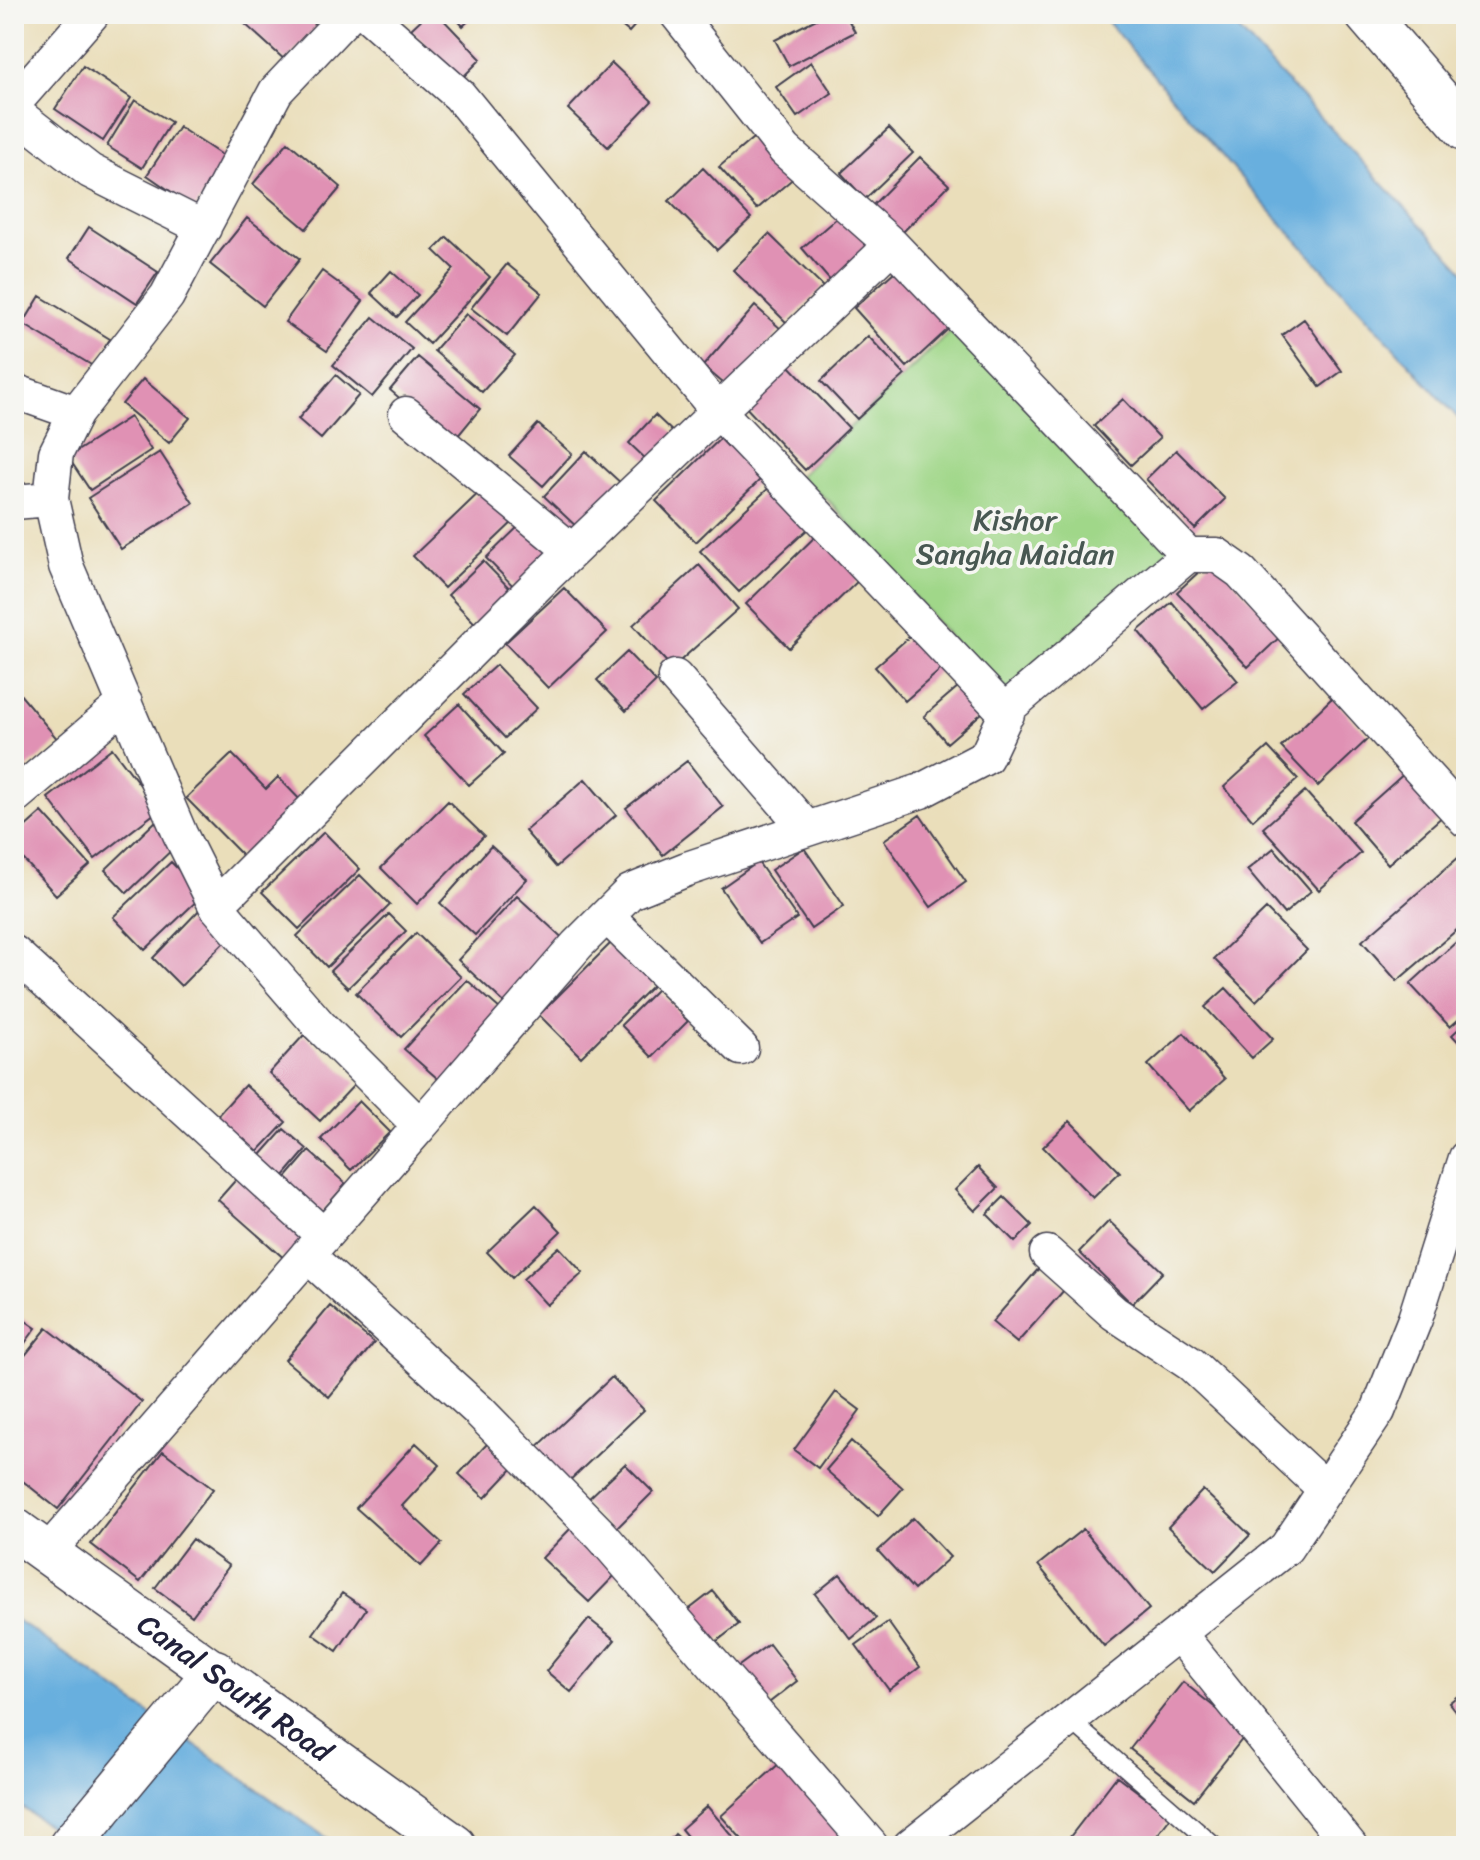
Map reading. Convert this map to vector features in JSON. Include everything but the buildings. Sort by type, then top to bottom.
[{"type":"street","points":[[14,103],[92,14]]},
{"type":"street","points":[[349,14],[276,91],[167,296],[76,413],[56,453],[51,499],[66,566],[180,834],[216,906],[319,1025],[420,1126]]},
{"type":"street","points":[[367,14],[459,95],[718,411],[1007,714]]},
{"type":"street","points":[[677,14],[785,150],[892,245],[1188,555]]},
{"type":"street","points":[[1366,14],[1466,130]]},
{"type":"street","points":[[14,112],[90,171],[204,228]]},
{"type":"street","points":[[216,906],[572,551],[892,245]]},
{"type":"street","points":[[14,391],[76,413]]},
{"type":"street","points":[[406,414],[572,551]]},
{"type":"street","points":[[14,502],[51,499]]},
{"type":"street","points":[[31,1541],[316,1246],[630,892],[921,791],[963,771],[986,757],[1010,706],[1188,555],[1217,555],[1241,572],[1466,820]]},
{"type":"street","points":[[675,677],[807,829]]},
{"type":"street","points":[[14,797],[125,703]]},
{"type":"street","points":[[607,916],[741,1048]]},
{"type":"street","points":[[14,953],[316,1246],[602,1536],[871,1846]]},
{"type":"street","points":[[910,1846],[1286,1548],[1378,1411],[1415,1319],[1466,1158]]},
{"type":"street","points":[[1047,1253],[1114,1313],[1191,1364],[1325,1489]]},
{"type":"street","name":"Canal South Road","points":[[31,1541],[455,1846]]},
{"type":"street","points":[[1179,1634],[1350,1846]]},
{"type":"street","points":[[70,1846],[215,1671]]},
{"type":"lane","points":[[1070,1720],[1215,1846]]},
{"type":"green space","name":"Kishor Sangha Maidan","points":[[957,325],[1184,551],[1007,702],[830,502],[798,477]]},
{"type":"water","points":[[1101,14],[1224,14],[1466,273],[1466,427],[1255,194]]},
{"type":"water","points":[[14,1618],[338,1846],[78,1846],[14,1802]]}]
